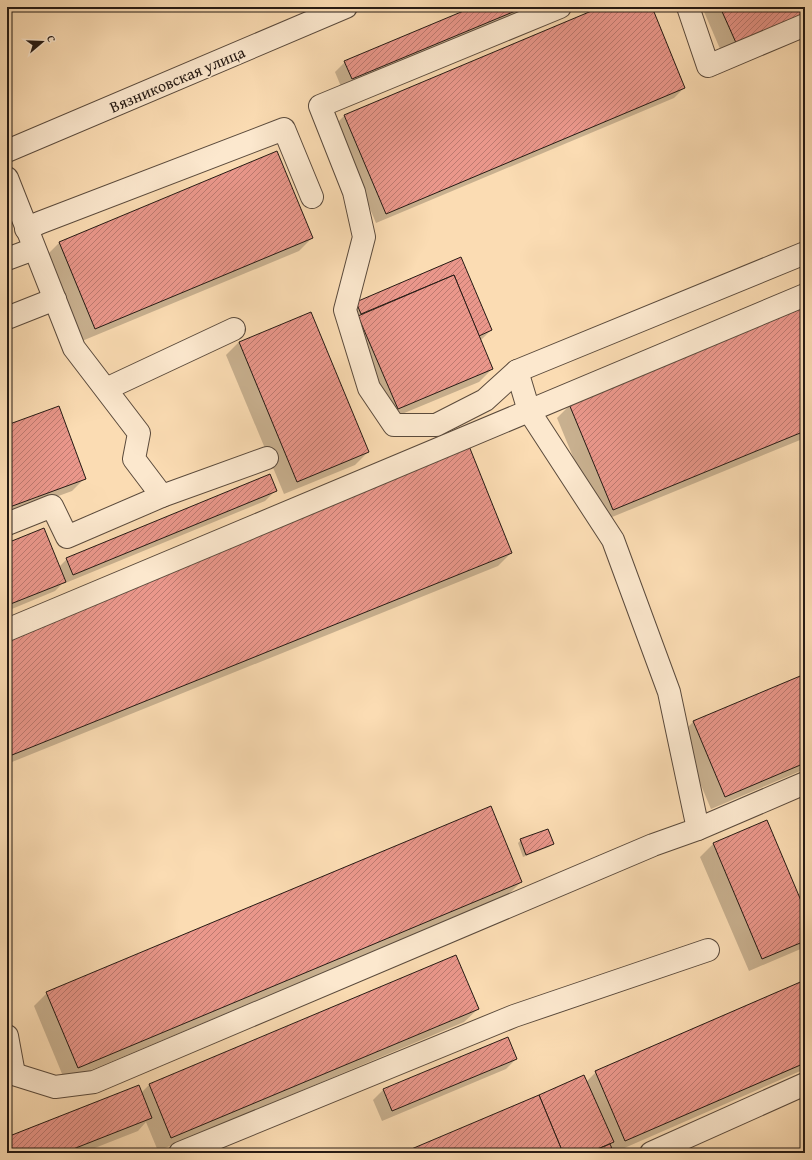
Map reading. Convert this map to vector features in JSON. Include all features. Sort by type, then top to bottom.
[{"type":"street","name":"Вязниковская улица","points":[[7,151],[346,7]]},
{"type":"street","points":[[560,7],[320,106],[354,192],[364,237],[345,310],[369,388],[394,425],[436,425],[485,400],[517,371],[805,253]]},
{"type":"street","points":[[688,7],[708,66],[805,25]]},
{"type":"street","points":[[7,260],[30,239],[39,223],[284,129],[312,197]]},
{"type":"street","points":[[7,178],[74,348],[139,433],[134,459],[162,496]]},
{"type":"street","points":[[7,630],[805,295]]},
{"type":"street","points":[[7,318],[55,299]]},
{"type":"street","points":[[106,389],[234,329]]},
{"type":"street","points":[[517,371],[529,411],[613,540],[669,692],[698,829]]},
{"type":"street","points":[[7,524],[52,506],[68,537],[162,496],[267,458]]},
{"type":"street","points":[[7,1036],[10,1073],[55,1087],[94,1082],[653,845],[698,829],[805,783]]},
{"type":"street","points":[[180,1153],[514,1016],[708,950]]},
{"type":"street","points":[[651,1153],[805,1084]]},
{"type":"building","points":[[473,7],[525,7],[352,79],[344,61]]},
{"type":"building","points":[[601,7],[652,7],[685,88],[386,214],[344,115]]},
{"type":"building","points":[[720,7],[805,7],[805,16],[737,45]]},
{"type":"building","points":[[277,151],[313,238],[95,329],[59,242]]},
{"type":"building","points":[[461,257],[492,330],[479,336],[454,275],[361,314],[356,302]]},
{"type":"building","points":[[454,275],[493,369],[398,409],[358,316]]},
{"type":"building","points":[[805,307],[805,431],[613,510],[569,404]]},
{"type":"building","points":[[311,312],[369,452],[297,482],[239,342]]},
{"type":"building","points":[[59,406],[86,479],[7,508],[7,425]]},
{"type":"building","points":[[469,446],[512,553],[12,755],[7,742],[7,642]]},
{"type":"building","points":[[270,474],[277,491],[73,575],[66,558]]},
{"type":"building","points":[[44,528],[66,582],[8,605],[7,543]]},
{"type":"building","points":[[805,674],[805,763],[725,797],[693,721]]},
{"type":"building","points":[[491,806],[522,882],[78,1068],[46,992]]},
{"type":"building","points":[[767,820],[802,903],[805,901],[805,941],[762,959],[713,843]]},
{"type":"building","points":[[548,829],[554,844],[526,855],[520,839]]},
{"type":"building","points":[[456,955],[479,1009],[171,1138],[149,1084]]},
{"type":"building","points":[[805,980],[805,1063],[625,1141],[595,1071]]},
{"type":"building","points":[[508,1037],[517,1059],[392,1111],[383,1089]]},
{"type":"building","points":[[584,1075],[614,1142],[588,1153],[563,1153],[539,1095]]},
{"type":"building","points":[[139,1085],[152,1118],[63,1153],[7,1153],[7,1137]]},
{"type":"building","points":[[539,1095],[563,1153],[402,1153]]},
{"type":"building","points":[[610,1144],[614,1153],[588,1153]]}]
